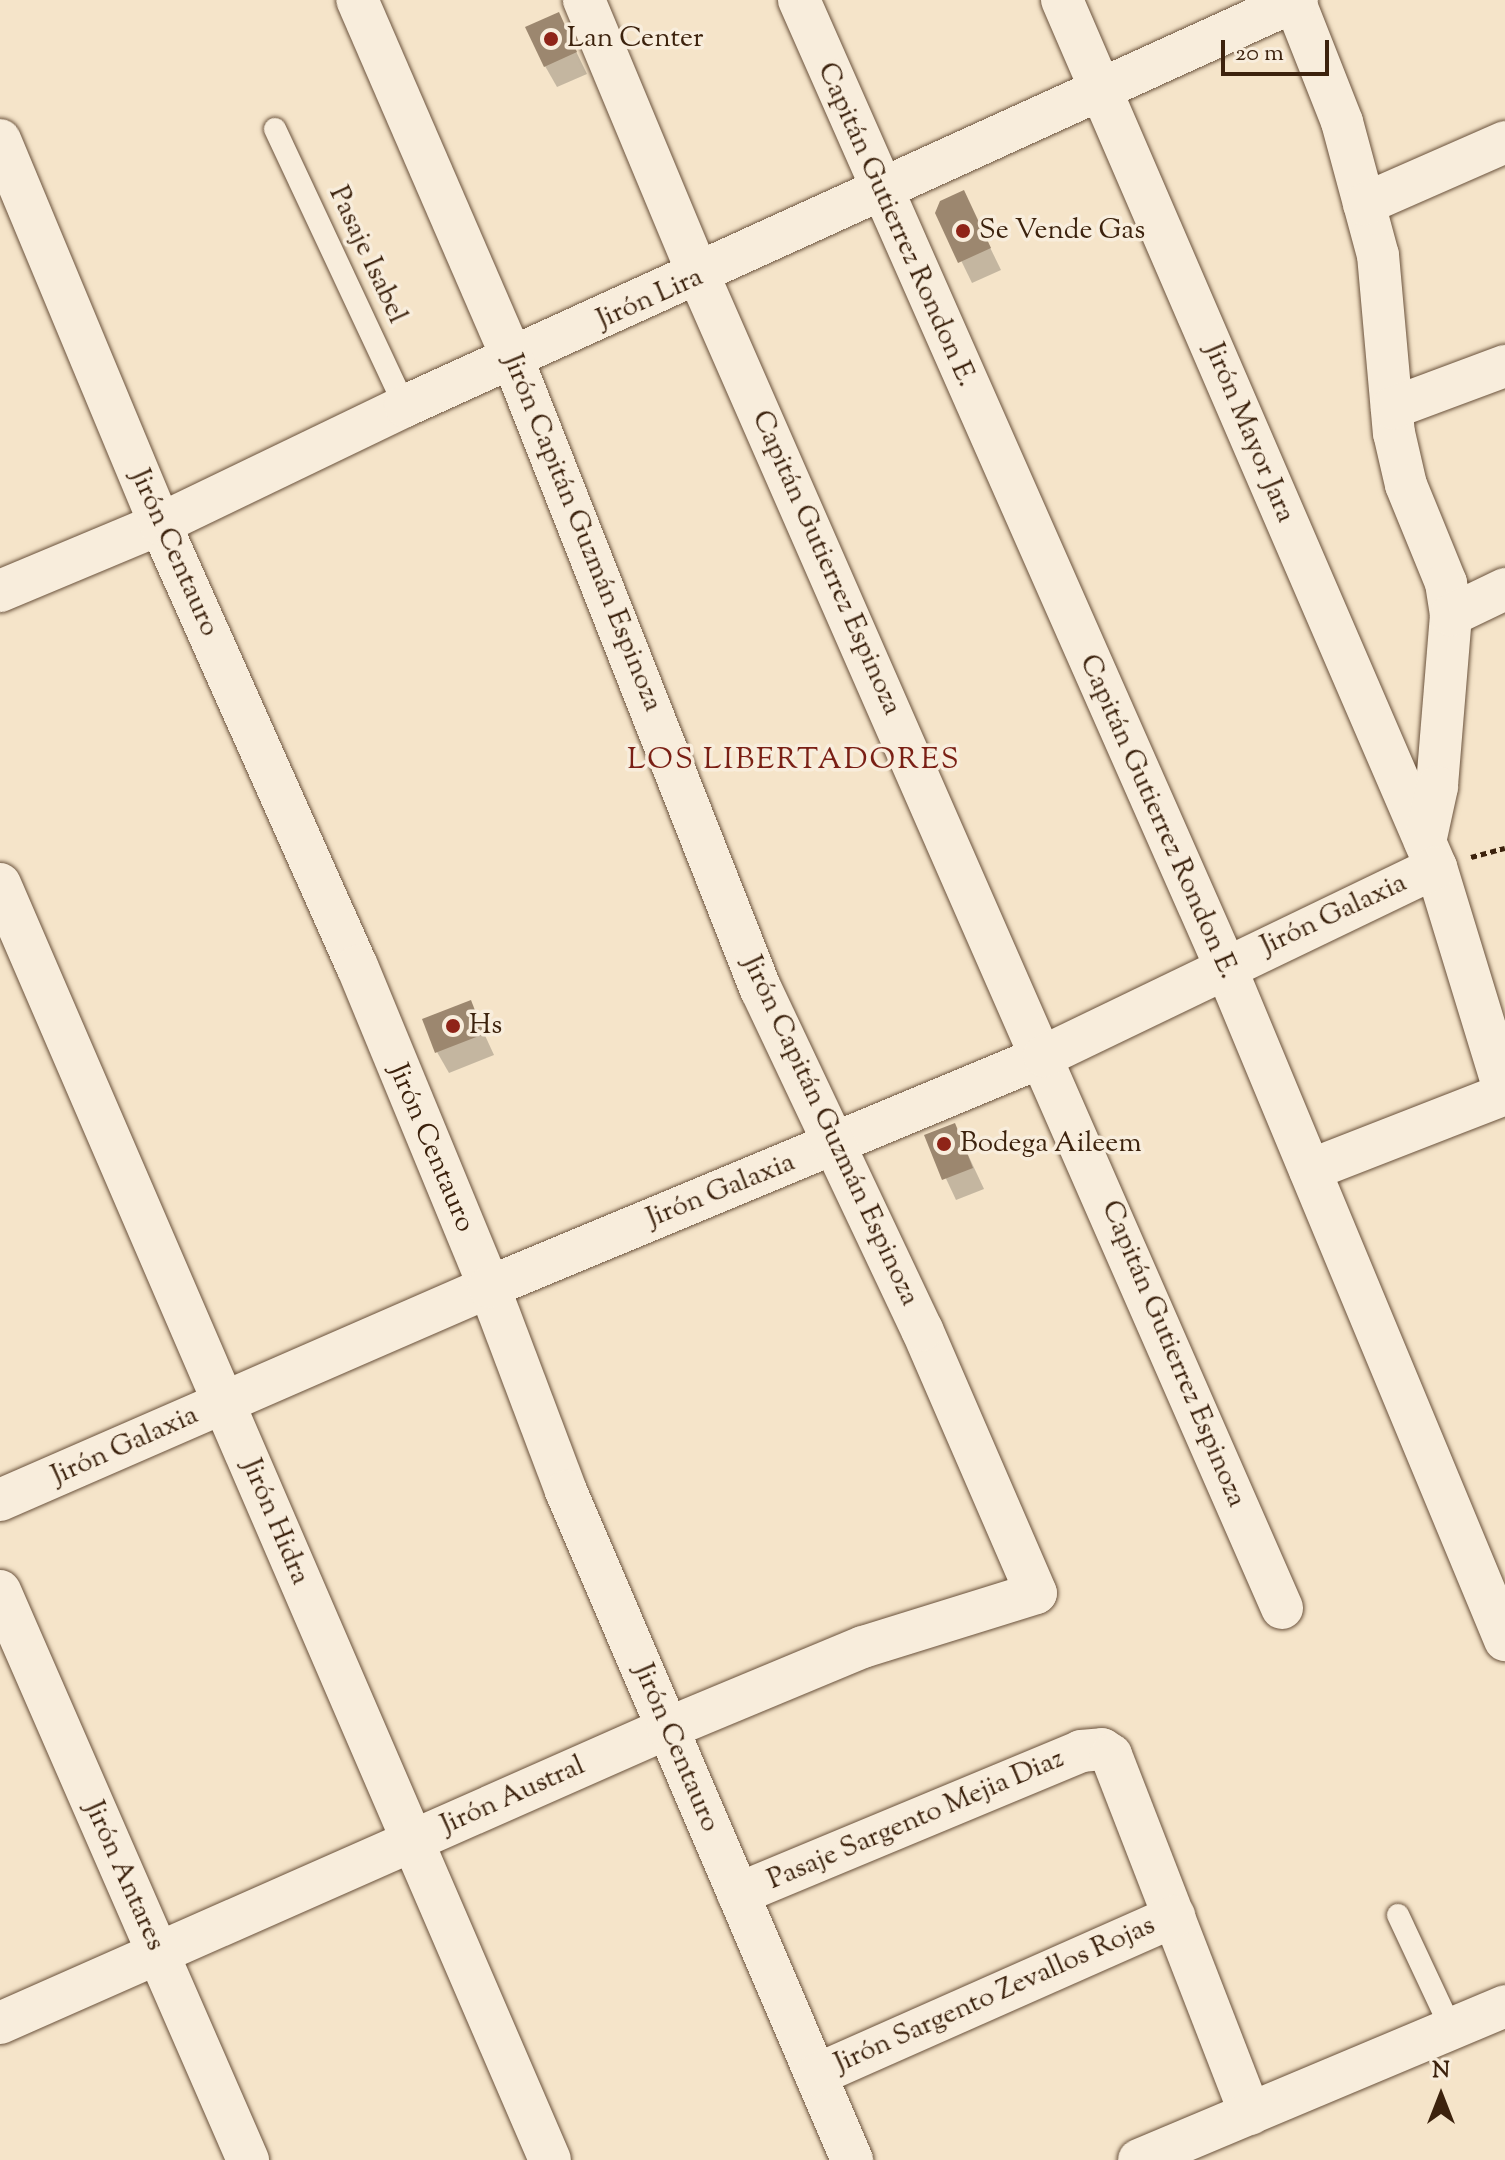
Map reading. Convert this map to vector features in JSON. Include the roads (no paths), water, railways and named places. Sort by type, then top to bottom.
[{"type":"street","name":"Jirón Capitán Guzmán Espinoza","points":[[357,0],[513,360],[761,990],[831,1145],[922,1330],[1036,1593]]},
{"type":"street","name":"Capitán Gutierrez Espinoza","points":[[584,0],[699,276],[1044,1056],[1282,1608]]},
{"type":"street","name":"Capitán Gutierrez Rondon E.","points":[[799,0],[881,194],[1225,966],[1505,1640]]},
{"type":"street","name":"Jirón Mayor Jara","points":[[1062,0],[1430,854],[1505,1094]]},
{"type":"street","name":"Jirón Lira","points":[[0,591],[160,524],[405,406],[881,194],[1295,0]]},
{"type":"street","points":[[1295,0],[1342,122],[1378,255],[1392,408],[1406,485],[1446,583],[1451,615],[1430,854]]},
{"type":"street","name":"Jirón Centauro","points":[[0,140],[160,524],[357,966],[489,1287],[566,1491],[852,2160]]},
{"type":"street","points":[[1364,204],[1505,142]]},
{"type":"street","points":[[1392,408],[1505,366]]},
{"type":"street","points":[[1451,615],[1505,589]]},
{"type":"street","name":"Jirón Galaxia","points":[[0,1500],[489,1287],[1044,1056],[1225,966],[1430,854]]},
{"type":"street","name":"Jirón Hidra","points":[[0,884],[550,2160]]},
{"type":"street","points":[[1310,1170],[1505,1094]]},
{"type":"street","name":"Jirón Antares","points":[[0,1591],[248,2160]]},
{"type":"street","name":"Jirón Austral","points":[[0,2023],[668,1728],[863,1647],[1036,1593]]},
{"type":"street","name":"Pasaje Sargento Mejia Diaz","points":[[738,1894],[1095,1747],[1111,1755],[1174,1916]]},
{"type":"street","points":[[1174,1916],[1250,2114]]},
{"type":"street","name":"Jirón Sargento Zevallos Rojas","points":[[816,2075],[1174,1916]]},
{"type":"street","points":[[1139,2160],[1505,2006]]},
{"type":"lane","name":"Pasaje Isabel","points":[[275,129],[405,406]]},
{"type":"lane","points":[[1398,1915],[1451,2028]]},
{"type":"place","name":"Lan Center","points":[[551,39]]},
{"type":"place","name":"Se Vende Gas","points":[[963,231]]},
{"type":"place","name":"Hs","points":[[453,1026]]},
{"type":"place","name":"Bodega Aileem","points":[[944,1144]]},
{"type":"district","name":"LOS LIBERTADORES","points":[[794,761]]}]
